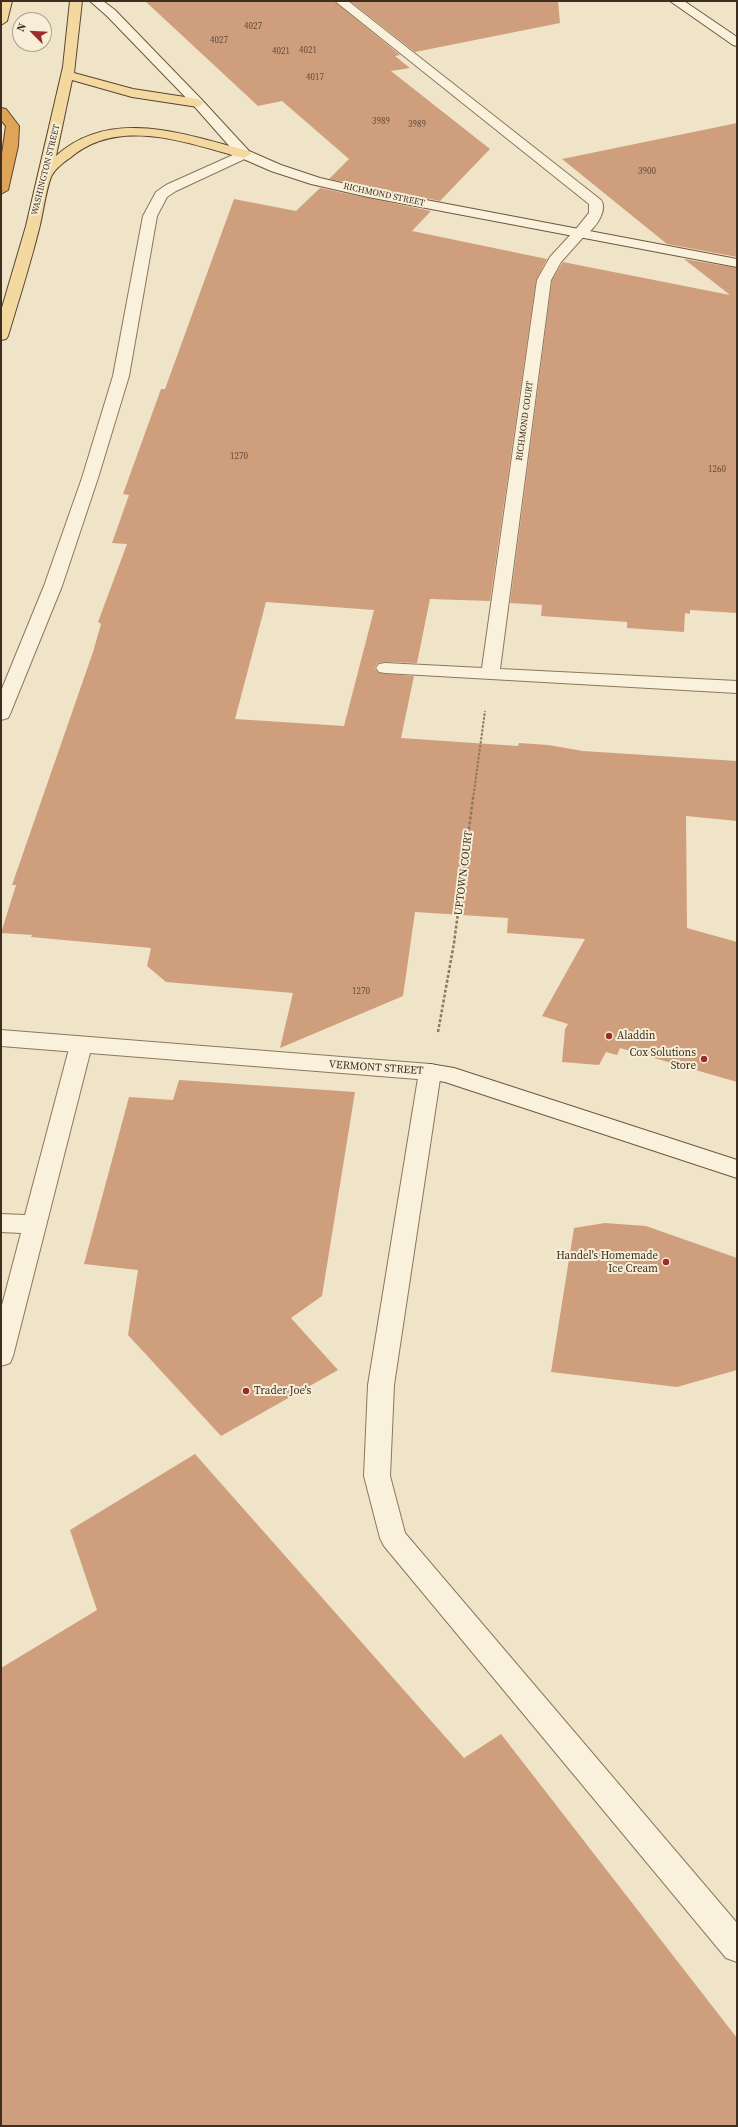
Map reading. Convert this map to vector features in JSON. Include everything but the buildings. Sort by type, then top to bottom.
[{"type":"highway","points":[[1,112],[13,126],[11,146],[1,190]]},
{"type":"main road","points":[[1,21],[6,1]]},
{"type":"main road","name":"WASHINGTON STREET","points":[[1,336],[33,226],[58,120],[67,75],[76,1]]},
{"type":"main road","points":[[67,75],[132,93],[198,103]]},
{"type":"main road","points":[[45,174],[69,151],[83,142],[107,134],[131,131],[180,137],[244,154]]},
{"type":"street","name":"RICHMOND STREET","points":[[96,1],[111,12],[198,103],[244,154],[276,168],[316,181],[368,193],[737,263]]},
{"type":"street","name":"RICHMOND COURT","points":[[341,1],[596,203],[596,214],[555,260],[544,280],[490,673]]},
{"type":"street","points":[[676,1],[737,42]]},
{"type":"street","points":[[1,714],[53,586],[121,376],[150,216],[155,203],[161,195],[171,188],[244,154]]},
{"type":"street","points":[[385,668],[737,687]]},
{"type":"street","name":"VERMONT STREET","points":[[1,1038],[446,1074],[737,1169]]},
{"type":"street","points":[[1,1356],[81,1045]]},
{"type":"street","points":[[430,1072],[381,1385],[377,1476],[393,1538],[737,1947]]},
{"type":"street","points":[[1,1223],[34,1225]]},
{"type":"path","name":"UPTOWN COURT","points":[[430,1072],[454,943],[490,673]]},
{"type":"place","name":"Aladdin","points":[[609,1036]]},
{"type":"place","name":"Cox Solutions Store","points":[[704,1059]]},
{"type":"place","name":"Handel's Homemade Ice Cream","points":[[666,1262]]},
{"type":"place","name":"Trader Joe's","points":[[246,1391]]}]
